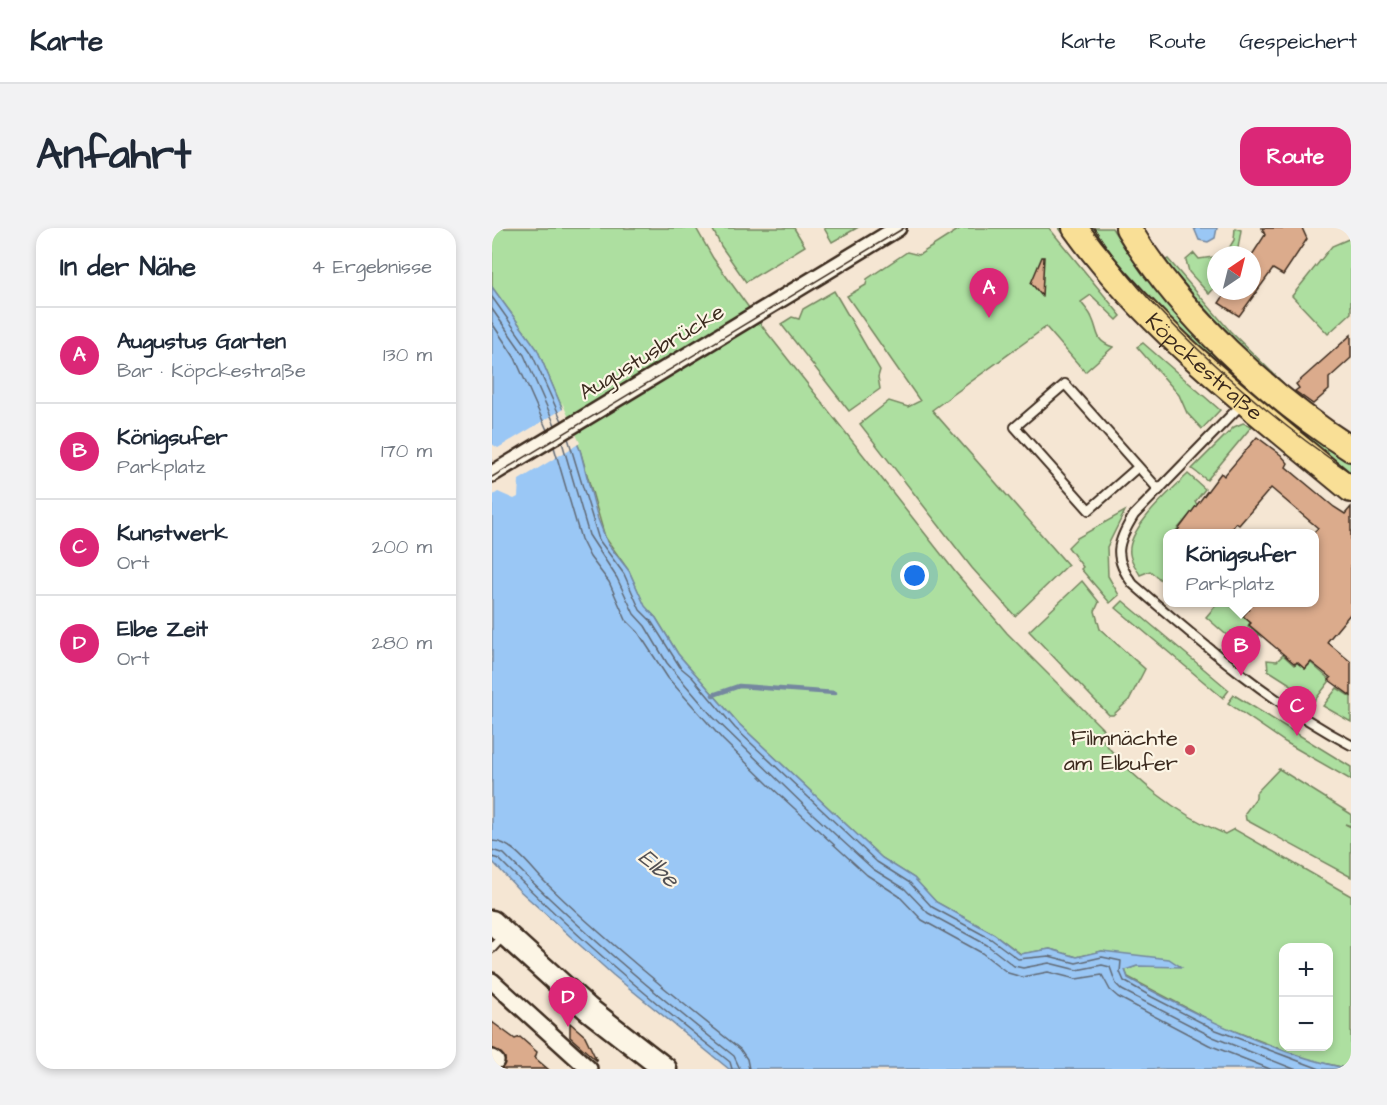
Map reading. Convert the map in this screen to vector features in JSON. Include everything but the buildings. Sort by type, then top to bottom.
[{"type":"main road","name":"Köpckestraße","points":[[1075,228],[1095,256],[1149,315],[1245,401],[1351,490]]},
{"type":"main road","name":"Köpckestraße","points":[[1128,228],[1163,279],[1230,351],[1313,424],[1351,449]]},
{"type":"main road","points":[[496,935],[665,1069]]},
{"type":"street","name":"Augustusbrücke","points":[[492,474],[898,228]]},
{"type":"street","points":[[492,981],[589,1069]]},
{"type":"lane","points":[[1138,467],[1089,510],[1015,427],[1065,384],[1159,490]]},
{"type":"lane","points":[[1245,401],[1134,515],[1123,533],[1117,552],[1124,573],[1133,584],[1243,676],[1306,722],[1351,745]]},
{"type":"green space","points":[[492,228],[696,228],[713,258],[765,330],[956,573],[1007,633],[1103,729],[1099,735],[1139,780],[1172,805],[1207,826],[1225,834],[1234,829],[1351,896],[1351,1069],[1309,1060],[1286,1051],[1333,1051],[1333,943],[1279,943],[1279,1048],[1219,1025],[1128,977],[1125,970],[1137,966],[1180,966],[1102,951],[1077,957],[1050,949],[1021,954],[994,934],[936,902],[914,878],[882,858],[739,724],[678,654],[656,618],[645,607],[629,571],[605,537],[580,450],[537,349],[492,287]]},
{"type":"green space","points":[[712,228],[794,228],[805,246],[746,282],[721,246]]},
{"type":"green space","points":[[824,228],[857,228],[832,242]]},
{"type":"green space","points":[[961,228],[1049,228],[1121,316],[1117,320],[1091,295],[1081,302],[1091,316],[1100,339],[1113,347],[1085,372],[1046,327],[932,410],[1068,565],[1015,616],[972,568],[860,424],[889,401],[908,407],[920,401],[847,296],[866,285],[867,279],[907,252],[919,255]]},
{"type":"green space","points":[[1059,228],[1064,228],[1224,399],[1224,402],[1117,299]]},
{"type":"green space","points":[[1086,228],[1112,228],[1152,284],[1184,317],[1277,402],[1351,461],[1351,477],[1164,319]]},
{"type":"green space","points":[[1235,228],[1241,230],[1238,246],[1230,246],[1234,240]]},
{"type":"green space","points":[[1351,238],[1351,313],[1328,334],[1292,296],[1332,246]]},
{"type":"green space","points":[[1194,253],[1199,259],[1207,258],[1207,292],[1189,272],[1186,260]]},
{"type":"green space","points":[[1168,259],[1230,331],[1283,383],[1280,385],[1220,325],[1164,261]]},
{"type":"green space","points":[[834,291],[880,370],[878,377],[880,389],[849,411],[781,324],[792,317],[799,319],[803,309]]},
{"type":"green space","points":[[1143,343],[1220,410],[1202,429],[1187,413],[1179,395],[1137,347]]},
{"type":"green space","points":[[1243,423],[1252,426],[1207,480],[1192,469],[1234,427]]},
{"type":"green space","points":[[1188,474],[1205,489],[1195,502],[1198,505],[1177,529],[1163,529],[1163,582],[1150,571],[1140,575],[1130,554],[1135,533],[1161,500]]},
{"type":"green space","points":[[1125,511],[1107,547],[1108,576],[1119,595],[1110,603],[1081,569],[1083,567],[1068,547],[1077,538]]},
{"type":"green space","points":[[1082,581],[1099,602],[1095,611],[1100,629],[1145,669],[1129,700],[1113,715],[1109,715],[1029,631]]},
{"type":"green space","points":[[1123,601],[1229,690],[1223,698],[1116,608]]},
{"type":"green space","points":[[1215,607],[1245,607],[1247,609],[1242,616],[1250,622],[1248,626],[1259,635],[1255,644],[1257,652],[1248,654],[1206,617]]},
{"type":"green space","points":[[1283,655],[1294,665],[1297,663],[1305,669],[1311,663],[1329,679],[1315,700],[1268,670],[1267,660],[1277,661]]},
{"type":"green space","points":[[1337,688],[1351,697],[1351,722],[1323,706]]},
{"type":"green space","points":[[1234,695],[1351,767],[1351,780],[1285,742],[1228,703]]},
{"type":"green space","points":[[1279,769],[1351,814],[1351,826],[1345,824],[1351,827],[1351,877],[1246,820],[1245,813],[1256,798],[1256,793]]},
{"type":"water","points":[[1194,228],[1217,228],[1215,238],[1208,242],[1199,240]]},
{"type":"water","name":"Elbe","points":[[492,287],[537,349],[580,450],[598,519],[608,544],[629,571],[645,606],[656,618],[678,654],[739,724],[882,858],[914,878],[936,902],[994,934],[1020,954],[1050,949],[1077,957],[1102,951],[1169,959],[1181,967],[1137,966],[1125,970],[1128,978],[1181,1006],[1279,1049],[1279,1051],[1348,1069],[729,1069],[613,975],[519,890],[492,861]]},
{"type":"pier","points":[[562,402],[580,443],[519,480],[518,497],[514,499],[498,492],[492,496],[492,444],[498,448],[563,409]]},
{"type":"waterway","points":[[713,695],[739,686],[835,693]]},
{"type":"tram line","points":[[492,477],[904,228]]},
{"type":"tram line","points":[[1094,228],[1145,295],[1211,362],[1283,423],[1351,473]]},
{"type":"place","name":"Augustus Garten","points":[[989,318]]},
{"type":"place","name":"Königsufer","points":[[1241,676]]},
{"type":"place","name":"Kunstwerk","points":[[1297,736]]},
{"type":"place","name":"Filmnächte am Elbufer","points":[[1190,750]]},
{"type":"place","name":"Elbe Zeit","points":[[568,1027]]}]
